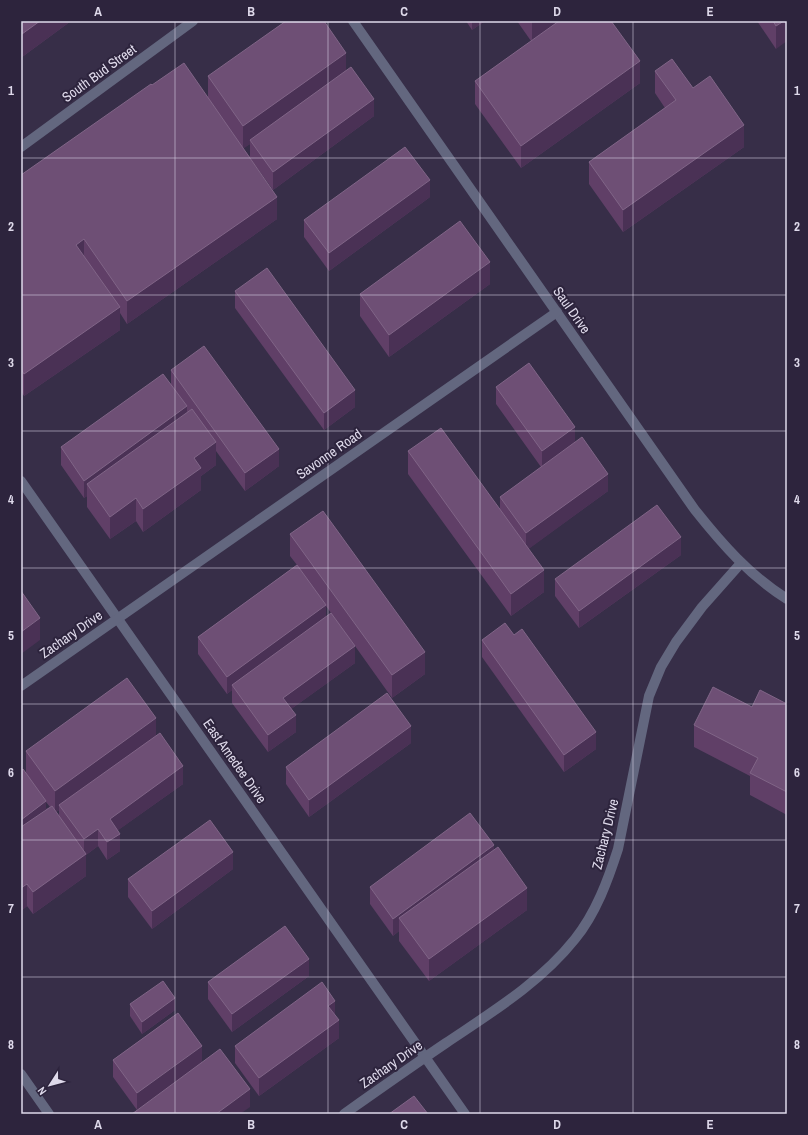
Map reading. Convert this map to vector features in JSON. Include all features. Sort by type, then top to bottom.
[{"type":"street","name":"South Bud Street","points":[[21,148],[193,21]]},
{"type":"street","name":"Saul Drive","points":[[353,21],[695,510],[723,545],[741,563],[775,591],[787,598]]},
{"type":"street","name":"Savonne Road","points":[[118,619],[557,312]]},
{"type":"street","name":"East Amedee Drive","points":[[21,481],[465,1114]]},
{"type":"street","name":"Zachary Drive","points":[[344,1114],[513,998],[534,982],[576,938],[601,895],[611,872],[618,849],[649,696],[661,667],[676,642],[702,606],[741,563]]},
{"type":"street","name":"Zachary Drive","points":[[21,686],[118,619]]},
{"type":"street","points":[[21,1074],[49,1114]]},
{"type":"building","points":[[21,21],[40,21],[22,34]]},
{"type":"building","points":[[286,21],[324,21],[346,53],[243,126],[208,76]]},
{"type":"building","points":[[559,21],[611,21],[640,61],[521,146],[475,81]]},
{"type":"building","points":[[773,21],[784,21],[776,26]]},
{"type":"building","points":[[672,59],[693,88],[710,76],[744,125],[623,210],[589,162],[676,100],[655,71]]},
{"type":"building","points":[[184,63],[277,197],[127,301],[84,239],[76,245],[120,307],[24,374],[21,369],[21,175],[151,84],[152,85]]},
{"type":"building","points":[[351,67],[374,99],[273,172],[250,140]]},
{"type":"building","points":[[405,147],[430,180],[329,253],[304,220]]},
{"type":"building","points":[[460,221],[490,262],[389,335],[360,294]]},
{"type":"building","points":[[267,268],[355,390],[324,413],[235,291]]},
{"type":"building","points":[[204,346],[279,449],[245,473],[171,370]]},
{"type":"building","points":[[529,363],[575,427],[542,451],[496,387]]},
{"type":"building","points":[[163,374],[187,406],[84,481],[61,447]]},
{"type":"building","points":[[192,409],[216,442],[194,458],[201,468],[143,509],[136,498],[110,517],[87,484]]},
{"type":"building","points":[[441,428],[544,570],[511,594],[408,451]]},
{"type":"building","points":[[582,437],[608,474],[526,533],[500,497]]},
{"type":"building","points":[[657,505],[681,537],[579,611],[555,579]]},
{"type":"building","points":[[323,511],[425,652],[392,675],[290,534]]},
{"type":"building","points":[[297,565],[326,605],[227,677],[198,637]]},
{"type":"building","points":[[21,591],[40,618],[21,632]]},
{"type":"building","points":[[331,613],[355,646],[283,698],[296,715],[268,735],[232,685]]},
{"type":"building","points":[[505,623],[514,635],[522,629],[596,732],[564,755],[482,640]]},
{"type":"building","points":[[127,678],[156,718],[55,791],[26,751]]},
{"type":"building","points":[[713,687],[752,707],[760,690],[787,704],[787,792],[750,773],[758,758],[694,725]]},
{"type":"building","points":[[387,693],[411,726],[309,800],[286,767]]},
{"type":"building","points":[[160,733],[183,766],[110,819],[120,834],[107,842],[98,829],[84,839],[59,805]]},
{"type":"building","points":[[23,769],[46,801],[21,820],[21,771]]},
{"type":"building","points":[[52,806],[86,854],[33,892],[27,884],[21,888],[21,827]]},
{"type":"building","points":[[470,813],[494,845],[393,919],[370,887]]},
{"type":"building","points":[[210,820],[233,852],[152,911],[128,879]]},
{"type":"building","points":[[498,847],[527,888],[429,959],[399,918]]},
{"type":"building","points":[[285,926],[309,959],[232,1014],[208,982]]},
{"type":"building","points":[[163,981],[175,998],[142,1022],[130,1004]]},
{"type":"building","points":[[322,982],[335,1001],[328,1006],[339,1020],[259,1078],[235,1046]]},
{"type":"building","points":[[178,1013],[202,1046],[137,1093],[113,1060]]},
{"type":"building","points":[[220,1049],[250,1089],[216,1114],[132,1114]]},
{"type":"building","points":[[414,1096],[428,1114],[389,1114]]}]
